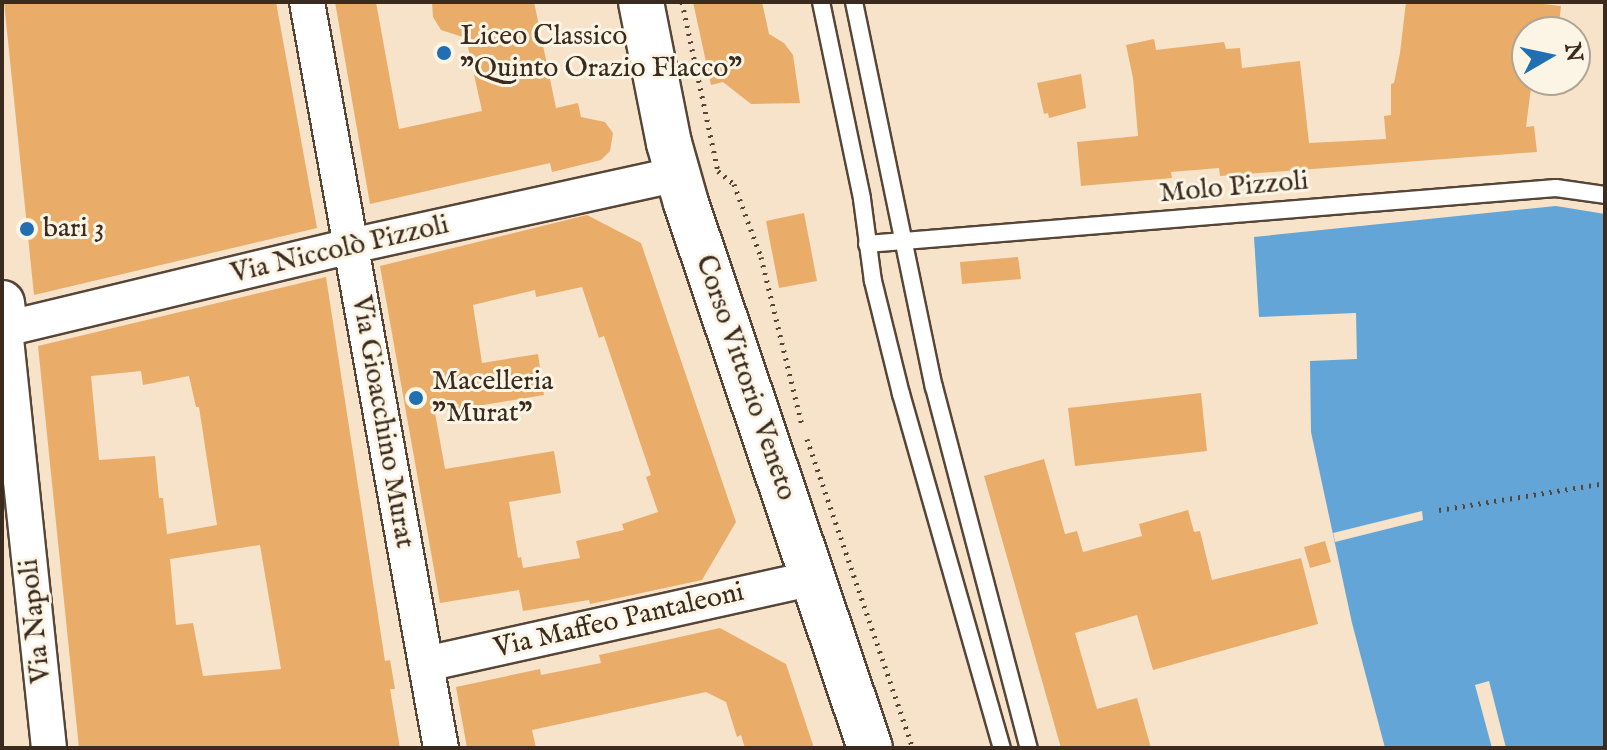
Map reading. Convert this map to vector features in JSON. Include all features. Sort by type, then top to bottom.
[{"type":"main road","name":"Corso Vittorio Veneto","points":[[641,2],[678,174],[870,748]]},
{"type":"street","name":"Via Gioacchino Murat","points":[[307,2],[441,748]]},
{"type":"street","name":"Via Niccolò Pizzoli","points":[[3,321],[678,174]]},
{"type":"street","name":"Via Napoli","points":[[3,321],[49,748]]},
{"type":"street","name":"Via Maffeo Pantaleoni","points":[[426,664],[813,578]]},
{"type":"lane","points":[[821,2],[862,199],[873,281],[901,394],[1002,748]]},
{"type":"lane","points":[[854,2],[901,241],[934,387],[1029,748]]},
{"type":"lane","name":"Molo Pizzoli","points":[[867,244],[1556,188],[1605,195]]},
{"type":"path","points":[[682,2],[718,171],[734,184],[761,257],[793,397],[913,748]]},
{"type":"path","points":[[1439,510],[1605,483]]},
{"type":"water","points":[[1556,206],[1605,214],[1605,748],[1385,748],[1352,623],[1311,432],[1310,361],[1357,359],[1356,313],[1259,317],[1254,237]]},
{"type":"pier","points":[[1422,511],[1423,520],[1335,542],[1333,533]]},
{"type":"pier","points":[[1489,681],[1506,748],[1492,748],[1475,685]]},
{"type":"building","points":[[4,2],[276,2],[317,228],[34,295]]},
{"type":"building","name":"Liceo Classico \"Quinto Orazio Flacco\"","points":[[335,2],[376,2],[399,129],[482,111],[466,38],[441,30],[433,17],[432,2],[534,2],[556,108],[578,103],[581,117],[605,122],[613,133],[610,151],[601,160],[552,172],[550,163],[370,204]]},
{"type":"building","points":[[693,2],[762,2],[769,34],[784,43],[793,55],[800,103],[751,104],[723,82],[711,85]]},
{"type":"building","points":[[1406,2],[1527,2],[1561,6],[1560,16],[1511,16],[1511,96],[1530,96],[1526,127],[1534,126],[1537,152],[1220,176],[1219,168],[1171,172],[1172,178],[1081,186],[1077,142],[1138,136],[1133,78],[1126,45],[1154,39],[1156,50],[1224,42],[1226,49],[1240,48],[1242,68],[1300,61],[1309,143],[1386,139],[1384,116],[1391,115],[1391,84],[1394,83]]},
{"type":"building","points":[[1081,74],[1086,108],[1049,118],[1048,113],[1044,114],[1037,83]]},
{"type":"building","points":[[804,213],[817,281],[779,288],[766,221]]},
{"type":"building","points":[[587,215],[641,243],[736,522],[702,580],[590,604],[589,600],[523,611],[519,590],[440,603],[380,266]],"holes":[[[582,287],[599,338],[604,336],[651,475],[646,477],[658,512],[622,524],[624,530],[576,541],[580,558],[523,568],[521,557],[518,558],[509,502],[561,493],[554,451],[445,469],[435,413],[544,395],[538,354],[482,363],[473,305],[535,290],[536,297]]]},
{"type":"building","points":[[1018,257],[1021,279],[962,284],[960,262]]},
{"type":"building","points":[[326,277],[385,661],[390,660],[395,689],[390,689],[400,748],[79,748],[38,346]],"holes":[[[141,371],[143,385],[189,376],[196,407],[199,407],[217,525],[167,534],[163,498],[159,498],[155,456],[99,460],[91,376]],[[260,545],[281,669],[203,676],[193,623],[176,625],[170,559]]]},
{"type":"building","points":[[1201,393],[1207,451],[1075,466],[1068,408]]},
{"type":"building","points":[[1044,459],[1065,534],[1077,531],[1083,552],[1142,536],[1139,524],[1188,510],[1194,532],[1200,531],[1212,580],[1301,558],[1318,624],[1153,670],[1137,615],[1075,633],[1097,709],[1137,698],[1151,748],[1061,748],[984,476]]},
{"type":"building","points":[[1325,541],[1331,562],[1310,568],[1304,547]]},
{"type":"building","points":[[720,628],[786,664],[814,748],[745,748],[741,735],[737,737],[726,702],[706,692],[532,730],[536,748],[467,748],[456,687],[540,669],[541,675],[601,663],[599,655]]},
{"type":"place","name":"Liceo Classico \"Quinto Orazio Flacco\"","points":[[444,53]]},
{"type":"place","name":"bari 3","points":[[27,229]]},
{"type":"place","name":"Macelleria \"Murat\"","points":[[416,398]]}]
